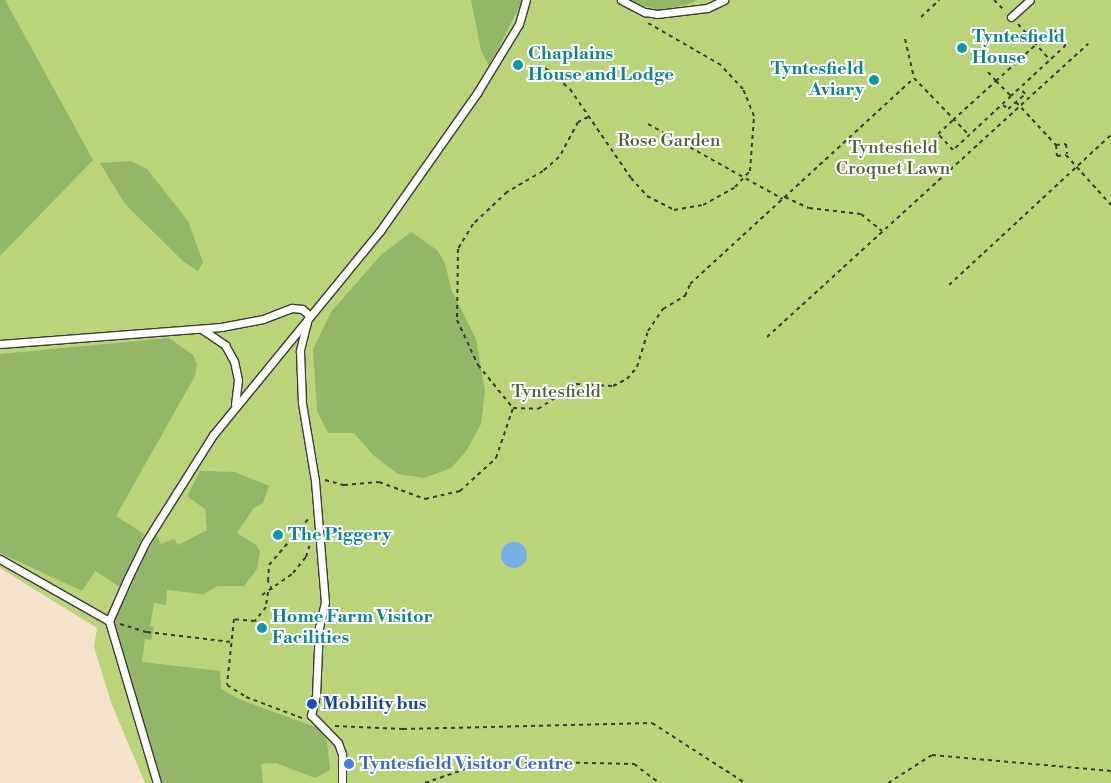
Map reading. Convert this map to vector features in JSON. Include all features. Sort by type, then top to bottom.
[{"type":"lane","points":[[157,783],[109,621],[145,543],[235,404],[380,231],[477,93],[519,24],[526,0]]},
{"type":"lane","points":[[621,0],[645,12],[658,14],[707,8],[724,0]]},
{"type":"lane","points":[[1011,17],[1030,0]]},
{"type":"lane","points":[[0,344],[199,329],[264,318],[292,308],[302,309],[309,315]]},
{"type":"lane","points":[[309,315],[300,351],[302,403],[315,481],[326,602],[319,627],[316,695],[311,715],[338,743],[342,754],[342,783]]},
{"type":"lane","points":[[199,329],[217,338],[234,361],[238,380],[235,404]]},
{"type":"lane","points":[[0,559],[109,621]]},
{"type":"path","points":[[921,16],[939,0]]},
{"type":"path","points":[[994,0],[1050,60]]},
{"type":"path","points":[[545,68],[570,89],[631,178],[647,196],[666,208],[688,210],[703,206],[735,187],[745,177],[753,157],[754,116],[744,89],[721,65],[646,21]]},
{"type":"path","points":[[1053,29],[1066,45],[1050,60],[953,150],[938,134],[1053,29]]},
{"type":"path","points":[[905,39],[914,78],[969,135]]},
{"type":"path","points":[[767,337],[1088,44]]},
{"type":"path","points":[[988,72],[1011,96]]},
{"type":"path","points":[[513,408],[538,408],[576,384],[613,386],[627,380],[637,367],[655,318],[663,309],[685,296],[690,284],[914,78]]},
{"type":"path","points":[[1003,104],[1008,110],[1025,94],[1020,88]]},
{"type":"path","points":[[1016,102],[1056,145],[1057,156],[1066,155]]},
{"type":"path","points":[[513,408],[478,364],[457,320],[458,249],[473,224],[507,192],[543,171],[559,157],[578,122],[588,117]]},
{"type":"path","points":[[648,124],[784,198],[809,208],[861,214],[882,231]]},
{"type":"path","points":[[949,285],[1111,135]]},
{"type":"path","points":[[1056,145],[1066,144],[1068,149],[1066,155]]},
{"type":"path","points":[[1066,155],[1111,205]]},
{"type":"path","points":[[315,481],[344,485],[379,482],[425,499],[460,491],[496,458],[513,408]]},
{"type":"path","points":[[272,590],[268,581],[272,560],[318,509]]},
{"type":"path","points":[[262,595],[272,590],[306,557],[311,540]]},
{"type":"path","points":[[268,592],[266,608],[255,622],[234,619],[227,685],[246,697],[307,720]]},
{"type":"path","points":[[109,621],[147,632],[231,642]]},
{"type":"path","points":[[321,724],[403,729],[652,723],[745,783]]},
{"type":"path","points":[[888,783],[932,755],[1111,771]]},
{"type":"path","points":[[425,783],[476,765],[544,762],[634,764],[659,783]]},
{"type":"green space","name":"Tyntesfield","points":[[0,0],[1111,0],[1111,783],[145,783],[112,705],[94,647],[97,628],[0,568]]},
{"type":"green space","points":[[0,0],[5,0],[93,160],[0,256]]},
{"type":"green space","points":[[471,0],[523,0],[489,66],[481,50]]},
{"type":"green space","points":[[627,0],[697,0],[686,5],[658,10]]},
{"type":"green space","points":[[131,161],[147,169],[188,221],[203,262],[198,271],[184,262],[125,204],[100,163]]},
{"type":"green space","points":[[411,232],[437,250],[445,263],[451,289],[476,339],[485,391],[481,424],[467,450],[451,468],[424,478],[398,474],[373,455],[354,433],[328,433],[317,411],[313,349],[331,312],[381,255]]},
{"type":"green space","points":[[169,338],[193,355],[197,364],[195,376],[116,516],[144,534],[120,587],[95,571],[82,591],[0,553],[0,354]]},
{"type":"green space","points":[[200,471],[235,472],[269,486],[263,503],[254,508],[237,533],[256,545],[260,552],[257,569],[244,586],[218,586],[203,594],[167,590],[166,605],[154,603],[150,626],[154,627],[151,640],[145,639],[142,662],[220,671],[221,689],[241,700],[318,728],[327,741],[330,770],[315,778],[276,763],[261,764],[263,783],[160,783],[114,620],[138,565],[157,535],[161,544],[174,539],[178,545],[207,530],[205,509],[187,496]]},
{"type":"water","points":[[514,542],[524,545],[527,555],[524,565],[514,568],[504,565],[501,555],[504,545]]},
{"type":"place","name":"Tyntesfield House","points":[[962,48]]},
{"type":"place","name":"Chaplains House and Lodge","points":[[518,65]]},
{"type":"place","name":"Tyntesfield Aviary","points":[[874,80]]},
{"type":"place","name":"The Piggery","points":[[278,535]]},
{"type":"place","name":"Home Farm Visitor Facilities","points":[[262,628]]},
{"type":"place","name":"Mobility bus","points":[[312,704]]},
{"type":"place","name":"Tyntesfield Visitor Centre","points":[[349,764]]},
{"type":"park label","name":"Rose Garden","points":[[669,141]]},
{"type":"park label","name":"Tyntesfield Croquet Lawn","points":[[893,159]]}]
